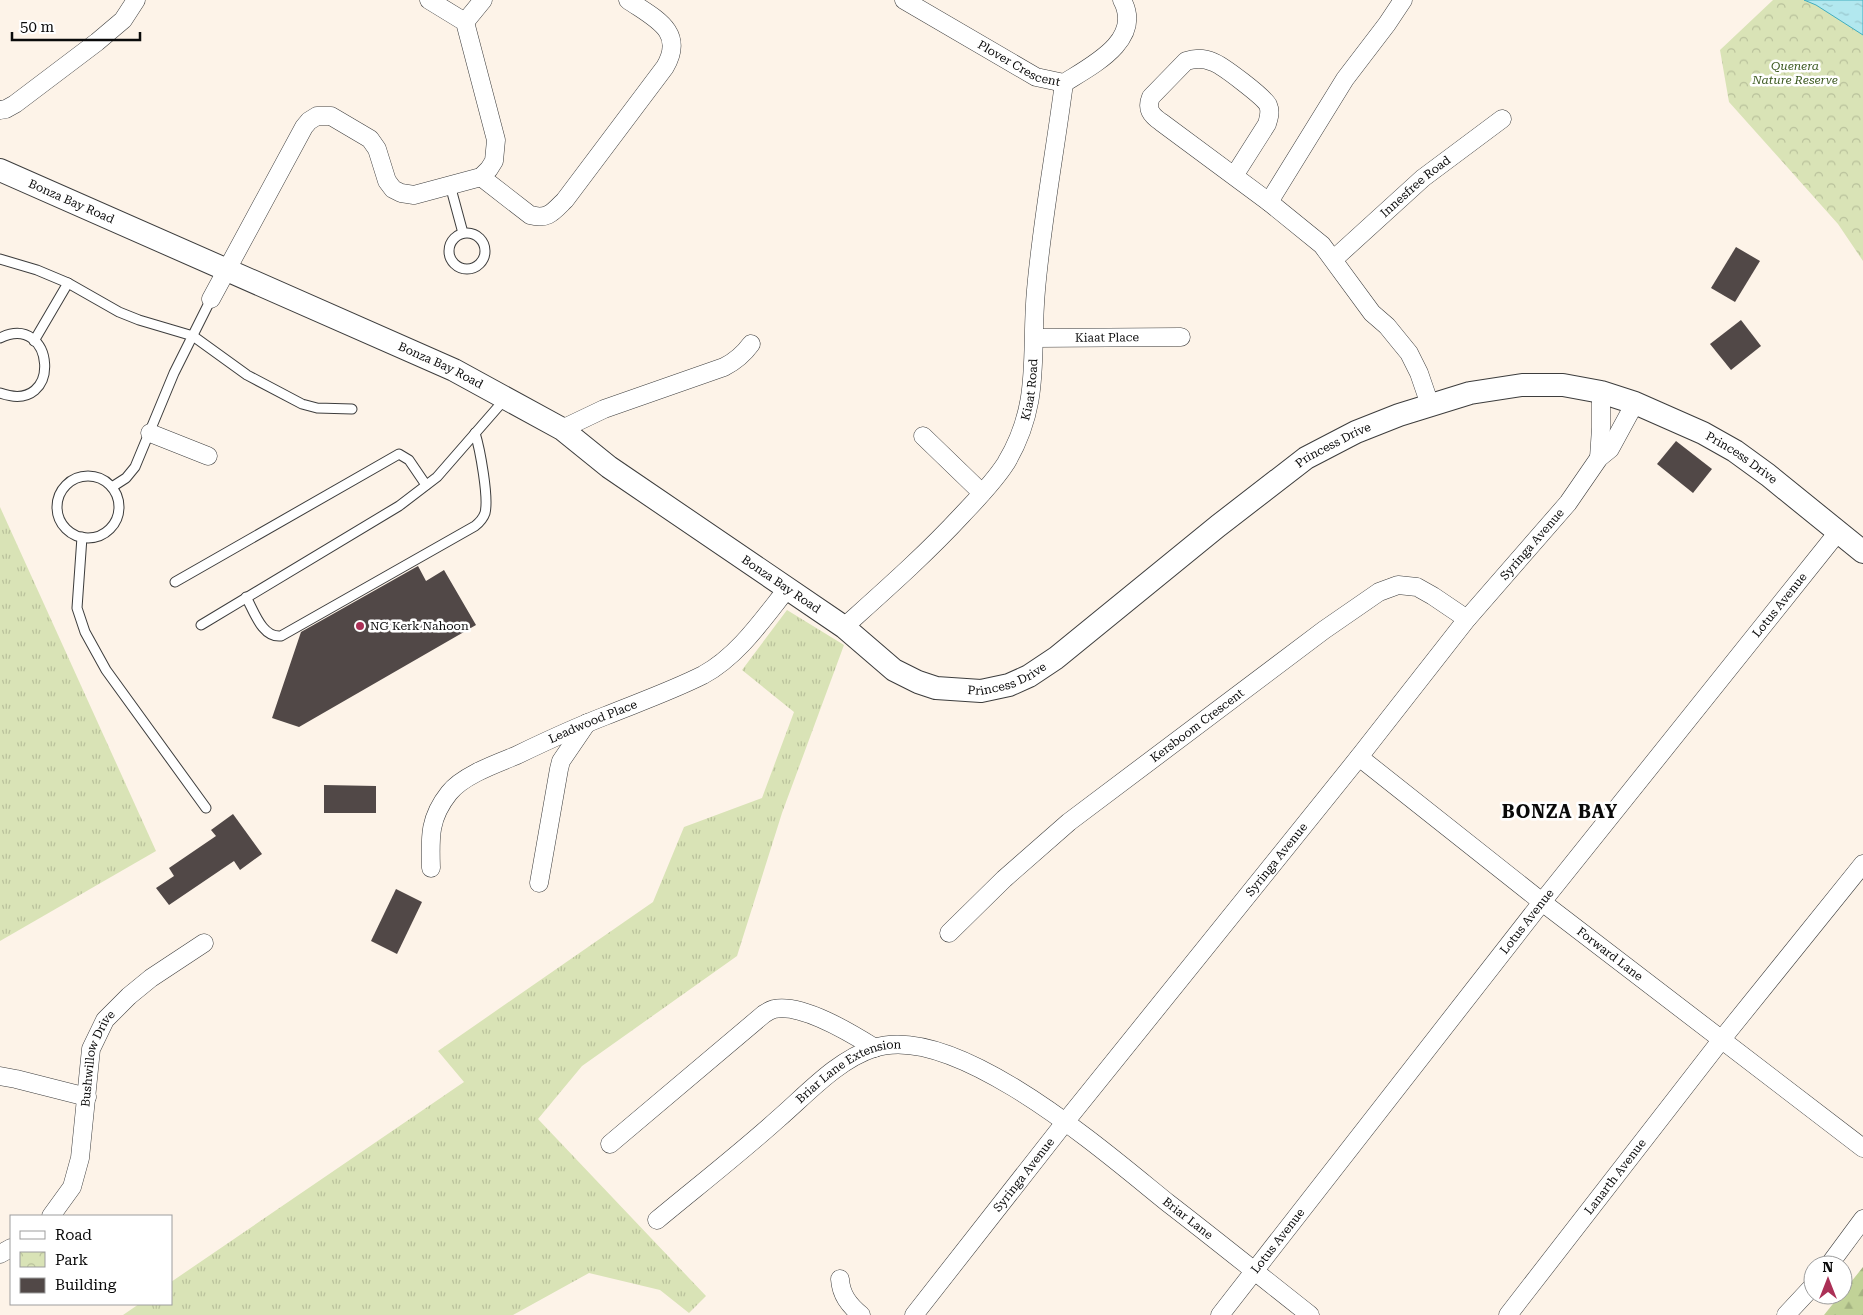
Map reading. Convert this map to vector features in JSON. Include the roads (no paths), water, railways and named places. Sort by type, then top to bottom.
[{"type":"street","points":[[0,110],[15,104],[98,42],[123,20],[136,0]]},
{"type":"street","points":[[211,299],[304,128],[317,116],[331,116],[370,139],[377,149],[387,181],[393,189],[401,193],[414,195],[481,177],[489,169],[494,161],[496,140],[465,22],[429,0]]},
{"type":"street","points":[[465,22],[483,0]]},
{"type":"street","points":[[481,177],[530,215],[545,217],[565,200],[665,67],[672,51],[673,42],[666,28],[628,0]]},
{"type":"street","name":"Plover Crescent","points":[[904,0],[1036,77],[1064,83],[1117,45],[1127,22],[1126,6],[1122,0]]},
{"type":"street","points":[[1269,202],[1345,79],[1403,0]]},
{"type":"street","points":[[1234,176],[1267,124],[1270,116],[1268,106],[1257,94],[1214,62],[1204,59],[1186,61],[1151,97],[1149,110],[1152,116],[1269,202],[1322,245],[1372,313],[1387,326],[1409,353],[1419,373],[1430,405]]},
{"type":"street","name":"Kiaat Road","points":[[844,627],[934,545],[982,494],[1005,465],[1015,447],[1024,423],[1033,385],[1036,291],[1064,83]]},
{"type":"street","name":"Innesfree Road","points":[[1334,259],[1424,178],[1502,119]]},
{"type":"street","name":"Bonza Bay Road","points":[[0,170],[454,370],[562,430],[609,467],[844,627]]},
{"type":"street","name":"Kiaat Place","points":[[1035,338],[1181,337]]},
{"type":"street","points":[[562,430],[604,409],[724,367],[742,356],[751,344]]},
{"type":"street","name":"Princess Drive","points":[[844,627],[894,670],[918,682],[936,688],[981,691],[1009,685],[1029,676],[1056,658],[1218,526],[1306,458],[1356,432],[1399,414],[1470,393],[1522,385],[1563,385],[1602,392],[1635,403],[1703,433],[1735,451],[1768,475],[1863,552]]},
{"type":"street","points":[[1599,458],[1602,392]]},
{"type":"street","name":"Syringa Avenue","points":[[914,1315],[1066,1121],[1359,757],[1467,619],[1568,503],[1599,458],[1610,450],[1635,403]]},
{"type":"street","points":[[150,433],[208,456]]},
{"type":"street","points":[[923,436],[982,494]]},
{"type":"street","name":"Lotus Avenue","points":[[1220,1315],[1542,902],[1838,532]]},
{"type":"street","name":"Kersboom Crescent","points":[[949,933],[1004,880],[1069,822],[1324,630],[1379,592],[1398,585],[1417,587],[1467,619]]},
{"type":"street","name":"Leadwood Place","points":[[431,868],[430,836],[437,810],[450,791],[468,777],[587,723],[704,674],[744,642],[788,589]]},
{"type":"street","points":[[539,883],[561,761],[587,723]]},
{"type":"street","name":"Forward Lane","points":[[1359,757],[1542,902],[1863,1148]]},
{"type":"street","name":"Lanarth Avenue","points":[[1508,1315],[1722,1039],[1863,864]]},
{"type":"street","name":"Bushwillow Drive","points":[[52,1215],[72,1187],[80,1158],[91,1049],[105,1020],[129,996],[151,978],[204,943]]},
{"type":"street","points":[[610,1144],[772,1009],[792,1010],[826,1021],[875,1048]]},
{"type":"street","name":"Briar Lane Extension","points":[[658,1220],[829,1074],[856,1055],[891,1044],[929,1049],[969,1064],[1016,1088],[1066,1121]]},
{"type":"street","points":[[0,1076],[16,1078],[86,1097]]},
{"type":"street","name":"Briar Lane","points":[[1066,1121],[1310,1315]]},
{"type":"street","points":[[1836,1255],[1863,1219]]},
{"type":"street","points":[[840,1279],[841,1290],[845,1298],[861,1315]]},
{"type":"street","points":[[1786,1315],[1803,1297]]},
{"type":"lane","points":[[450,185],[462,233]]},
{"type":"lane","points":[[462,233],[473,233],[482,239],[486,249],[481,263],[477,267],[467,270],[457,266],[450,258],[448,248],[453,238],[462,233]]},
{"type":"lane","points":[[0,259],[37,270],[68,283],[119,312],[192,336],[265,386],[302,404],[317,408],[352,409]]},
{"type":"lane","points":[[34,341],[68,283]]},
{"type":"lane","points":[[112,487],[126,478],[135,467],[174,373],[211,299]]},
{"type":"lane","points":[[0,338],[16,334],[26,336],[34,341],[41,349],[45,358],[46,368],[40,383],[29,393],[19,397],[0,393]]},
{"type":"lane","points":[[201,625],[399,506],[437,476],[505,399]]},
{"type":"lane","points":[[246,597],[264,629],[273,636],[282,636],[475,526],[481,521],[486,509],[480,449],[475,433]]},
{"type":"lane","points":[[175,582],[394,456],[402,454],[409,460],[426,485]]},
{"type":"lane","points":[[89,475],[99,477],[112,487],[119,499],[119,510],[111,528],[102,535],[82,538],[72,534],[64,527],[58,518],[56,508],[62,488],[74,479],[89,475]]},
{"type":"lane","points":[[82,538],[77,608],[85,632],[106,670],[206,808]]},
{"type":"water","points":[[1804,0],[1863,0],[1863,35],[1816,5]]},
{"type":"place","name":"NG Kerk Nahoon","points":[[360,626]]},
{"type":"district","name":"BONZA BAY","points":[[1560,811]]},
{"type":"park label","name":"Quenera Nature Reserve","points":[[1795,73]]}]
